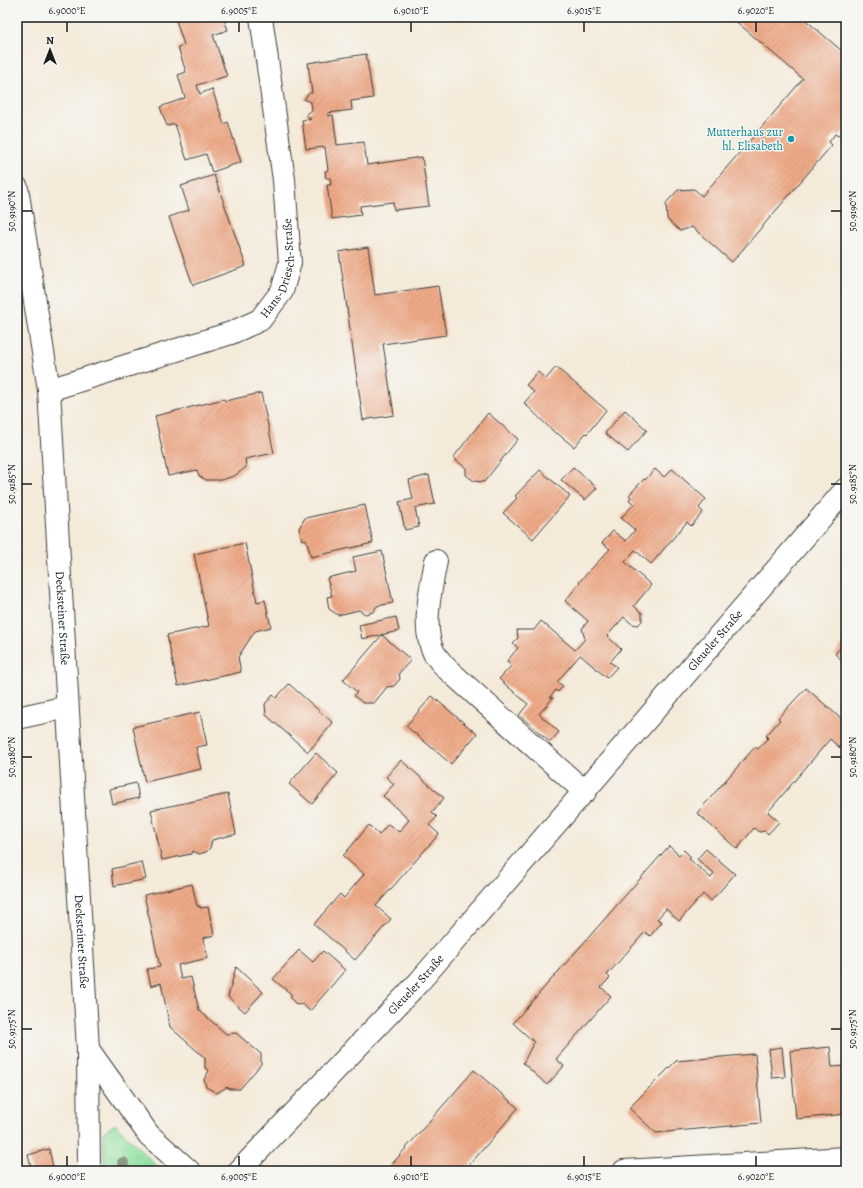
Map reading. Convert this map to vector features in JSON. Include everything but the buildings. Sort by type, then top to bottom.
[{"type":"street","name":"Hans-Driesch-Straße","points":[[49,390],[231,333],[260,320],[282,291],[290,263],[285,188],[261,17]]},
{"type":"street","name":"Decksteiner Straße","points":[[17,188],[49,390],[66,707],[88,1050],[89,1171]]},
{"type":"street","name":"Gleueler Straße","points":[[239,1171],[420,982],[846,489]]},
{"type":"street","points":[[436,561],[430,591],[428,630],[434,653],[446,668],[585,792]]},
{"type":"street","points":[[17,718],[66,707]]},
{"type":"street","points":[[88,1050],[149,1135],[189,1171]]},
{"type":"street","points":[[624,1171],[846,1158]]},
{"type":"green space","points":[[115,1124],[162,1171],[104,1171],[104,1132]]},
{"type":"place","name":"Mutterhaus zur hl. Elisabeth","points":[[791,139]]}]
